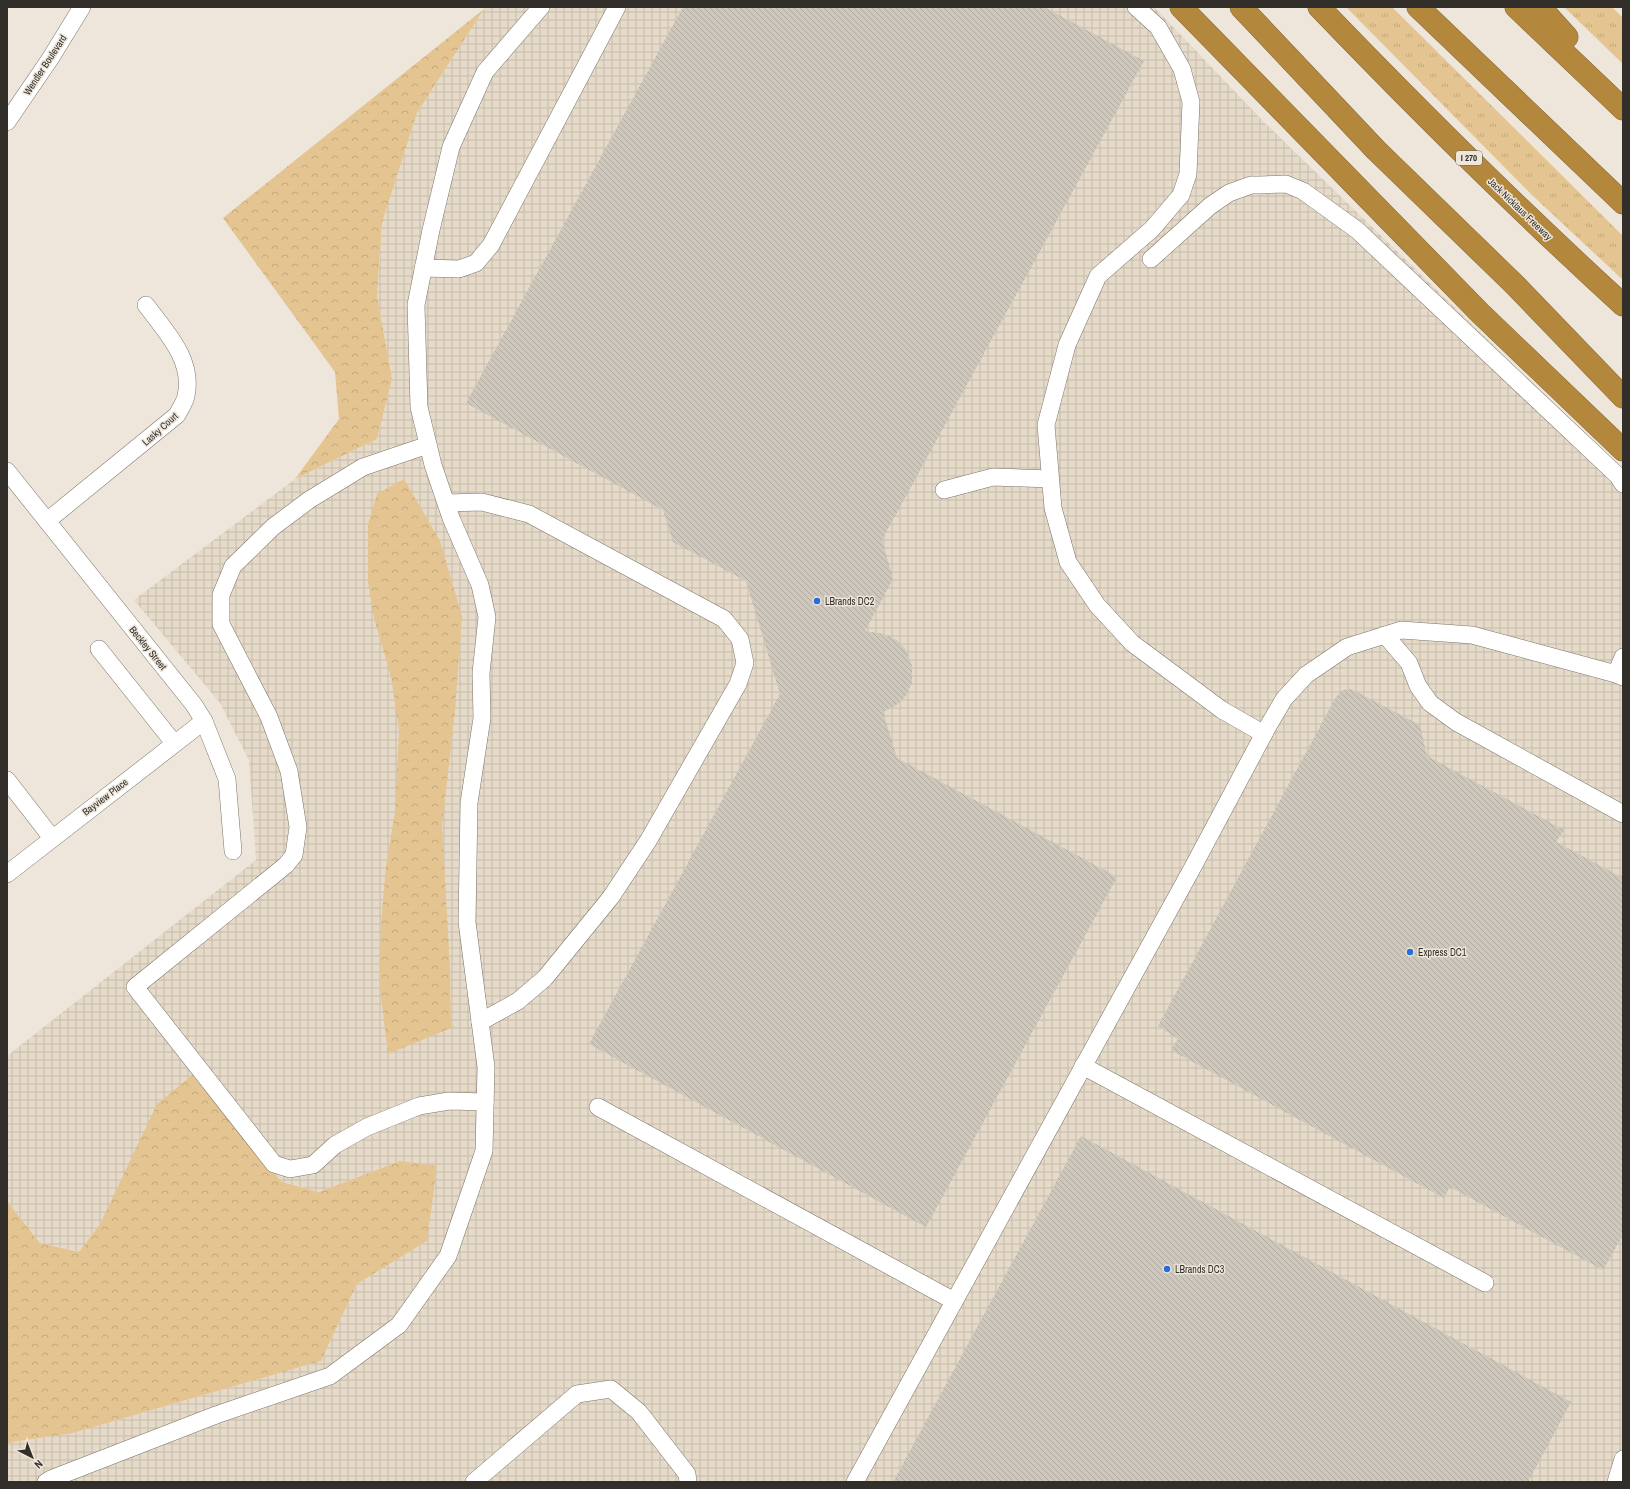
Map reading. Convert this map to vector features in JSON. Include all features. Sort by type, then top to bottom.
[{"type":"highway","points":[[1182,7],[1480,313],[1623,450]]},
{"type":"highway","points":[[1241,7],[1376,150],[1514,285],[1623,396]]},
{"type":"highway","name":"Jack Nicklaus Freeway","points":[[1319,7],[1404,95],[1567,254],[1623,305]]},
{"type":"highway","points":[[1418,7],[1623,203]]},
{"type":"highway","points":[[1516,7],[1623,109]]},
{"type":"highway","points":[[1540,7],[1623,101]]},
{"type":"street","name":"Wendler Boulevard","points":[[7,122],[50,59],[82,7]]},
{"type":"street","points":[[46,1482],[216,1415],[330,1376],[399,1325],[448,1256],[484,1151],[486,1066],[467,922],[469,810],[482,718],[481,673],[487,617],[480,585],[446,503],[433,465],[419,407],[416,305],[430,230],[451,147],[485,72],[541,7]]},
{"type":"street","points":[[423,268],[458,269],[476,263],[491,245],[617,7]]},
{"type":"street","points":[[1136,7],[1158,26],[1182,69],[1191,102],[1188,174],[1180,195],[1152,229],[1098,276],[1067,345],[1046,425],[1053,508],[1068,562],[1097,605],[1132,643],[1222,710],[1264,734]]},
{"type":"street","points":[[1151,260],[1210,206],[1230,194],[1251,185],[1286,184],[1303,191],[1357,230],[1618,476],[1623,484]]},
{"type":"street","name":"Lasky Court","points":[[47,521],[177,415],[186,397],[188,376],[181,354],[146,306]]},
{"type":"street","points":[[428,445],[363,467],[309,500],[274,528],[234,566],[221,595],[221,624],[269,717],[289,771],[298,827],[294,855],[286,865],[135,987],[274,1164],[290,1169],[313,1165],[335,1145],[367,1127],[419,1106],[449,1101],[485,1102]]},
{"type":"street","name":"Beckley Street","points":[[7,471],[194,705],[204,721],[227,779],[233,851]]},
{"type":"street","points":[[944,490],[993,477],[1050,478]]},
{"type":"street","points":[[446,503],[482,502],[529,514],[724,618],[740,639],[745,663],[738,684],[679,788],[648,841],[611,897],[545,978],[518,1001],[480,1022]]},
{"type":"street","points":[[855,1482],[1194,865],[1264,734],[1284,699],[1306,675],[1347,647],[1401,630],[1472,635],[1620,676],[1623,657]]},
{"type":"street","points":[[1385,635],[1409,663],[1418,686],[1430,703],[1456,722],[1623,814]]},
{"type":"street","points":[[99,649],[174,743]]},
{"type":"street","name":"Bayview Place","points":[[7,874],[204,721]]},
{"type":"street","points":[[7,780],[52,838]]},
{"type":"street","points":[[1083,1066],[1485,1283]]},
{"type":"street","points":[[598,1107],[954,1301]]},
{"type":"street","points":[[474,1482],[577,1394],[611,1389],[639,1412],[687,1474],[688,1482]]},
{"type":"street","points":[[1616,1482],[1623,1459]]},
{"type":"shaded area","points":[[487,7],[1154,7],[1264,122],[1623,471],[1623,1482],[7,1482],[7,1445],[12,1442],[73,1433],[321,1361],[357,1284],[427,1241],[400,1161],[319,1192],[282,1182],[192,1075],[100,1224],[79,1252],[40,1243],[7,1201],[7,1056],[256,860],[249,760],[220,703],[134,600],[295,479],[377,439],[392,379],[377,296],[382,223],[417,113],[484,9]]},
{"type":"green space","points":[[1346,7],[1392,7],[1623,236],[1623,280],[1532,195]]},
{"type":"green space","points":[[1564,7],[1612,7],[1623,18],[1623,64]]},
{"type":"green space","points":[[484,9],[417,113],[382,223],[377,296],[392,379],[377,439],[295,479],[339,419],[335,372],[223,218]]},
{"type":"green space","points":[[404,479],[440,541],[462,616],[455,712],[442,826],[450,967],[451,1028],[388,1054],[379,981],[381,923],[386,866],[395,812],[399,730],[391,677],[374,618],[368,582],[368,524],[377,494]]},
{"type":"green space","points":[[192,1075],[282,1182],[319,1192],[400,1161],[437,1166],[427,1241],[357,1284],[321,1361],[73,1433],[12,1442],[7,1445],[7,1201],[40,1243],[79,1252],[100,1224],[157,1104]]},
{"type":"building","name":"LBrands DC2","points":[[683,7],[1044,7],[1144,61],[882,540],[893,579],[865,631],[884,634],[897,640],[906,650],[912,666],[912,683],[905,697],[895,706],[883,712],[897,758],[1117,877],[926,1227],[589,1044],[780,694],[746,581],[673,542],[663,510],[466,403]]},
{"type":"building","name":"Express DC1","points":[[1351,689],[1420,725],[1427,756],[1564,830],[1556,842],[1623,878],[1623,1235],[1603,1270],[1450,1187],[1444,1198],[1171,1050],[1178,1039],[1158,1026],[1336,697],[1343,690]]},
{"type":"building","name":"LBrands DC3","points":[[1081,1136],[1571,1402],[1528,1482],[893,1482]]},
{"type":"place","name":"LBrands DC2","points":[[817,601]]},
{"type":"place","name":"Express DC1","points":[[1410,952]]},
{"type":"place","name":"LBrands DC3","points":[[1167,1269]]}]
